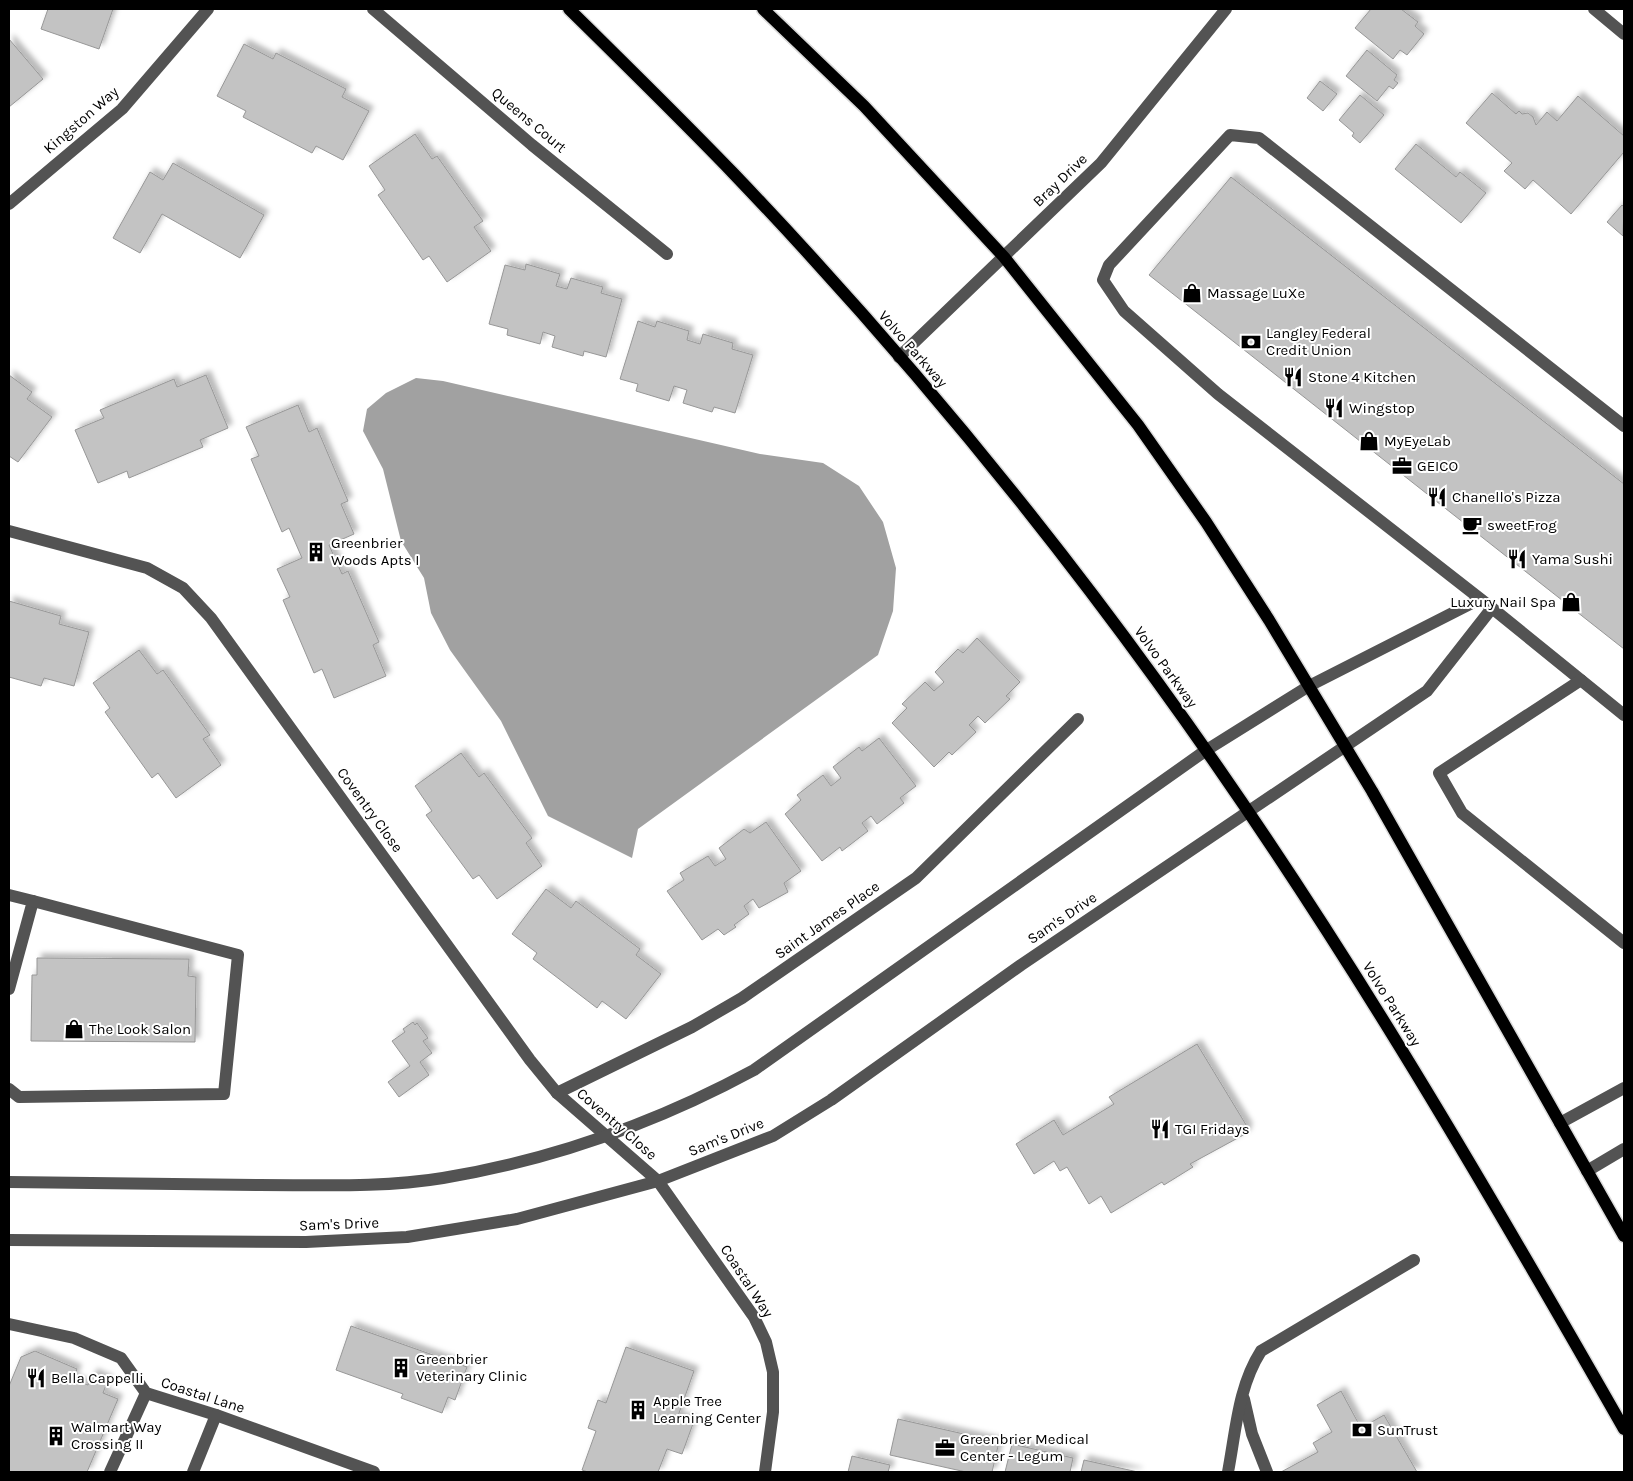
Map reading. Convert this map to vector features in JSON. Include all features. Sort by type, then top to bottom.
[{"type":"main road","name":"Volvo Parkway","points":[[569,9],[733,174],[899,357],[1039,525],[1156,680],[1248,813],[1392,1033],[1496,1205],[1624,1429]]},
{"type":"main road","points":[[763,9],[864,106],[1004,257],[1144,433],[1206,522],[1309,686],[1624,1236]]},
{"type":"street","name":"Kingston Way","points":[[9,204],[122,109],[208,9]]},
{"type":"street","name":"Queens Court","points":[[373,9],[532,145],[667,254]]},
{"type":"street","name":"Bray Drive","points":[[899,357],[1101,163],[1226,9]]},
{"type":"street","points":[[1594,9],[1624,34]]},
{"type":"street","points":[[1624,426],[1259,138],[1230,135],[1109,264],[1103,280],[1124,311],[1218,394],[1492,608],[1624,715]]},
{"type":"street","name":"Coventry Close","points":[[9,531],[147,568],[183,588],[211,618],[557,1094],[658,1181]]},
{"type":"street","points":[[9,1182],[358,1186],[451,1177],[540,1156],[605,1136],[712,1093],[754,1070],[1205,751],[1309,686],[1480,599]]},
{"type":"street","name":"Sam's Drive","points":[[9,1240],[306,1242],[407,1237],[517,1219],[658,1181],[773,1136],[831,1100],[1021,965],[1427,691],[1492,608]]},
{"type":"street","points":[[1581,680],[1439,773],[1462,813],[1624,943]]},
{"type":"street","name":"Saint James Place","points":[[557,1094],[692,1027],[742,998],[916,878],[1078,719]]},
{"type":"street","points":[[9,895],[238,955],[224,1094],[19,1097],[9,1089]]},
{"type":"street","points":[[9,988],[33,901]]},
{"type":"street","points":[[1560,1123],[1624,1088]]},
{"type":"street","points":[[1588,1172],[1624,1149]]},
{"type":"street","name":"Coastal Way","points":[[658,1181],[754,1317],[766,1342],[773,1372],[773,1412],[765,1472]]},
{"type":"street","points":[[1228,1472],[1242,1392],[1252,1366],[1261,1350],[1414,1260]]},
{"type":"street","name":"Coastal Lane","points":[[9,1324],[74,1338],[121,1358],[146,1393],[374,1472]]},
{"type":"street","points":[[1242,1392],[1252,1434],[1267,1472]]},
{"type":"street","points":[[110,1472],[146,1393]]},
{"type":"street","points":[[193,1472],[216,1416]]},
{"type":"shaded area","points":[[416,378],[443,381],[760,454],[823,463],[859,486],[883,522],[896,568],[893,611],[878,655],[638,829],[632,858],[548,816],[501,721],[450,650],[431,613],[424,578],[401,541],[383,469],[363,431],[367,409],[386,393]]},
{"type":"building","points":[[48,9],[113,9],[99,49],[41,29]]},
{"type":"building","points":[[1371,9],[1401,9],[1418,22],[1415,26],[1424,34],[1407,55],[1400,50],[1393,59],[1355,28]]},
{"type":"building","points":[[9,39],[43,79],[9,107]]},
{"type":"building","points":[[244,44],[273,59],[276,53],[346,89],[342,97],[369,111],[343,160],[316,146],[312,153],[243,117],[246,111],[217,96]]},
{"type":"building","points":[[1367,50],[1397,75],[1394,80],[1398,83],[1393,89],[1389,86],[1377,101],[1346,76]]},
{"type":"building","points":[[1320,81],[1337,94],[1323,111],[1307,98]]},
{"type":"building","points":[[1492,93],[1516,114],[1519,111],[1522,114],[1528,113],[1533,117],[1536,125],[1547,112],[1557,121],[1578,96],[1624,136],[1624,152],[1571,214],[1533,180],[1525,189],[1504,171],[1512,163],[1466,123]]},
{"type":"building","points":[[1360,95],[1384,115],[1360,143],[1352,136],[1354,133],[1339,120]]},
{"type":"building","points":[[415,134],[432,159],[437,156],[483,221],[474,227],[491,251],[447,282],[429,256],[423,260],[378,195],[385,190],[369,166]]},
{"type":"building","points":[[1416,144],[1456,177],[1460,172],[1486,193],[1461,223],[1395,169]]},
{"type":"building","points":[[173,163],[264,215],[240,258],[162,214],[140,253],[113,238],[150,172],[163,180]]},
{"type":"building","points":[[1231,177],[1624,484],[1624,649],[1149,275]]},
{"type":"building","points":[[1622,205],[1624,207],[1623,236],[1607,222]]},
{"type":"building","points":[[526,264],[560,274],[556,286],[567,289],[571,278],[603,287],[601,293],[622,299],[606,357],[584,351],[583,356],[552,347],[555,336],[543,332],[540,344],[507,335],[508,329],[489,324],[505,265],[525,270]]},
{"type":"building","points":[[638,321],[655,327],[657,321],[689,331],[687,340],[700,344],[703,334],[733,343],[732,349],[753,355],[735,413],[714,407],[712,412],[683,403],[687,390],[674,386],[669,401],[636,391],[638,384],[620,379]]},
{"type":"building","points":[[9,375],[32,392],[27,399],[52,417],[18,462],[9,456]]},
{"type":"building","points":[[206,375],[228,428],[200,440],[203,447],[129,478],[127,471],[98,483],[75,430],[104,418],[100,410],[174,379],[177,387]]},
{"type":"building","name":"Greenbrier Woods Apts I","points":[[298,405],[309,432],[317,428],[348,501],[341,504],[354,534],[329,545],[342,574],[348,571],[379,642],[373,645],[386,676],[334,698],[322,669],[314,673],[283,600],[290,597],[277,569],[302,558],[289,528],[282,532],[251,459],[259,456],[246,427]]},
{"type":"building","points":[[9,601],[61,616],[59,624],[89,632],[74,686],[44,678],[41,686],[9,677]]},
{"type":"building","points":[[977,638],[1020,682],[1006,696],[1010,699],[985,723],[978,716],[969,725],[976,732],[952,755],[949,752],[934,767],[892,723],[907,708],[902,704],[925,682],[934,691],[944,682],[935,672],[958,649],[963,653]]},
{"type":"building","points":[[139,650],[157,674],[163,670],[210,735],[203,739],[221,765],[176,798],[158,773],[152,778],[105,712],[110,708],[93,683]]},
{"type":"building","points":[[879,738],[916,786],[900,798],[904,803],[877,824],[871,816],[862,823],[868,831],[842,851],[840,847],[822,861],[785,814],[801,800],[797,795],[823,775],[831,786],[841,778],[833,767],[859,747],[862,751]]},
{"type":"building","points":[[461,753],[479,777],[484,773],[532,838],[526,843],[542,866],[497,899],[479,875],[473,879],[426,815],[432,811],[415,786]]},
{"type":"building","points":[[766,822],[801,871],[784,883],[788,892],[759,908],[753,899],[744,906],[749,914],[734,925],[736,927],[724,935],[718,929],[702,940],[667,891],[684,880],[680,873],[708,856],[715,866],[726,859],[719,848],[744,829],[750,833]]},
{"type":"building","points":[[546,889],[571,908],[576,901],[640,949],[636,955],[661,974],[626,1019],[602,1001],[597,1008],[533,959],[537,953],[512,934]]},
{"type":"building","points":[[37,958],[189,959],[188,976],[196,977],[195,1042],[31,1041],[32,975],[37,975]]},
{"type":"building","points":[[413,1022],[415,1025],[417,1023],[428,1038],[423,1041],[432,1053],[420,1062],[429,1075],[399,1097],[388,1082],[410,1066],[392,1041],[405,1032],[403,1029]]},
{"type":"building","name":"TGI Fridays","points":[[1197,1044],[1248,1128],[1246,1130],[1247,1133],[1190,1164],[1193,1167],[1164,1185],[1162,1182],[1111,1213],[1101,1196],[1089,1204],[1067,1167],[1060,1171],[1054,1161],[1034,1174],[1016,1144],[1054,1120],[1063,1135],[1114,1104],[1109,1097]]},
{"type":"building","name":"Greenbrier Veterinary Clinic","points":[[351,1326],[467,1367],[455,1400],[448,1397],[442,1413],[401,1398],[403,1394],[336,1370]]},
{"type":"building","name":"Apple Tree Learning Center","points":[[626,1347],[694,1371],[678,1416],[694,1421],[682,1454],[667,1449],[658,1472],[588,1472],[582,1470],[596,1431],[588,1428],[598,1400],[606,1403]]},
{"type":"building","name":"Walmart Way Crossing II","points":[[35,1351],[77,1369],[73,1379],[88,1385],[93,1373],[108,1380],[103,1393],[118,1399],[87,1472],[9,1472],[9,1386],[21,1357]]},
{"type":"building","name":"SunTrust","points":[[1341,1391],[1361,1428],[1384,1415],[1417,1472],[1281,1472],[1318,1452],[1313,1443],[1332,1432],[1317,1405]]},
{"type":"building","name":"Greenbrier Medical Center - Legum","points":[[898,1419],[999,1442],[992,1472],[966,1472],[890,1455]]},
{"type":"building","points":[[1012,1444],[1073,1458],[1070,1472],[1005,1472]]},
{"type":"building","points":[[852,1456],[890,1465],[888,1472],[848,1472]]},
{"type":"building","points":[[1084,1460],[1138,1472],[1081,1472]]},
{"type":"place","name":"Massage LuXe","points":[[1192,293]]},
{"type":"place","name":"Langley Federal Credit Union","points":[[1251,342]]},
{"type":"place","name":"Stone 4 Kitchen","points":[[1293,377]]},
{"type":"place","name":"Wingstop","points":[[1334,408]]},
{"type":"place","name":"MyEyeLab","points":[[1369,441]]},
{"type":"place","name":"GEICO","points":[[1402,466]]},
{"type":"place","name":"Chanello's Pizza","points":[[1437,497]]},
{"type":"place","name":"sweetFrog","points":[[1472,525]]},
{"type":"place","name":"Greenbrier Woods Apts I","points":[[316,552]]},
{"type":"place","name":"Yama Sushi","points":[[1517,559]]},
{"type":"place","name":"Luxury Nail Spa","points":[[1571,602]]},
{"type":"place","name":"The Look Salon","points":[[74,1029]]},
{"type":"place","name":"TGI Fridays","points":[[1160,1129]]},
{"type":"place","name":"Greenbrier Veterinary Clinic","points":[[401,1368]]},
{"type":"place","name":"Bella Cappelli","points":[[36,1378]]},
{"type":"place","name":"Apple Tree Learning Center","points":[[638,1410]]},
{"type":"place","name":"SunTrust","points":[[1362,1430]]},
{"type":"place","name":"Walmart Way Crossing II","points":[[56,1436]]},
{"type":"place","name":"Greenbrier Medical Center - Legum","points":[[945,1448]]}]
